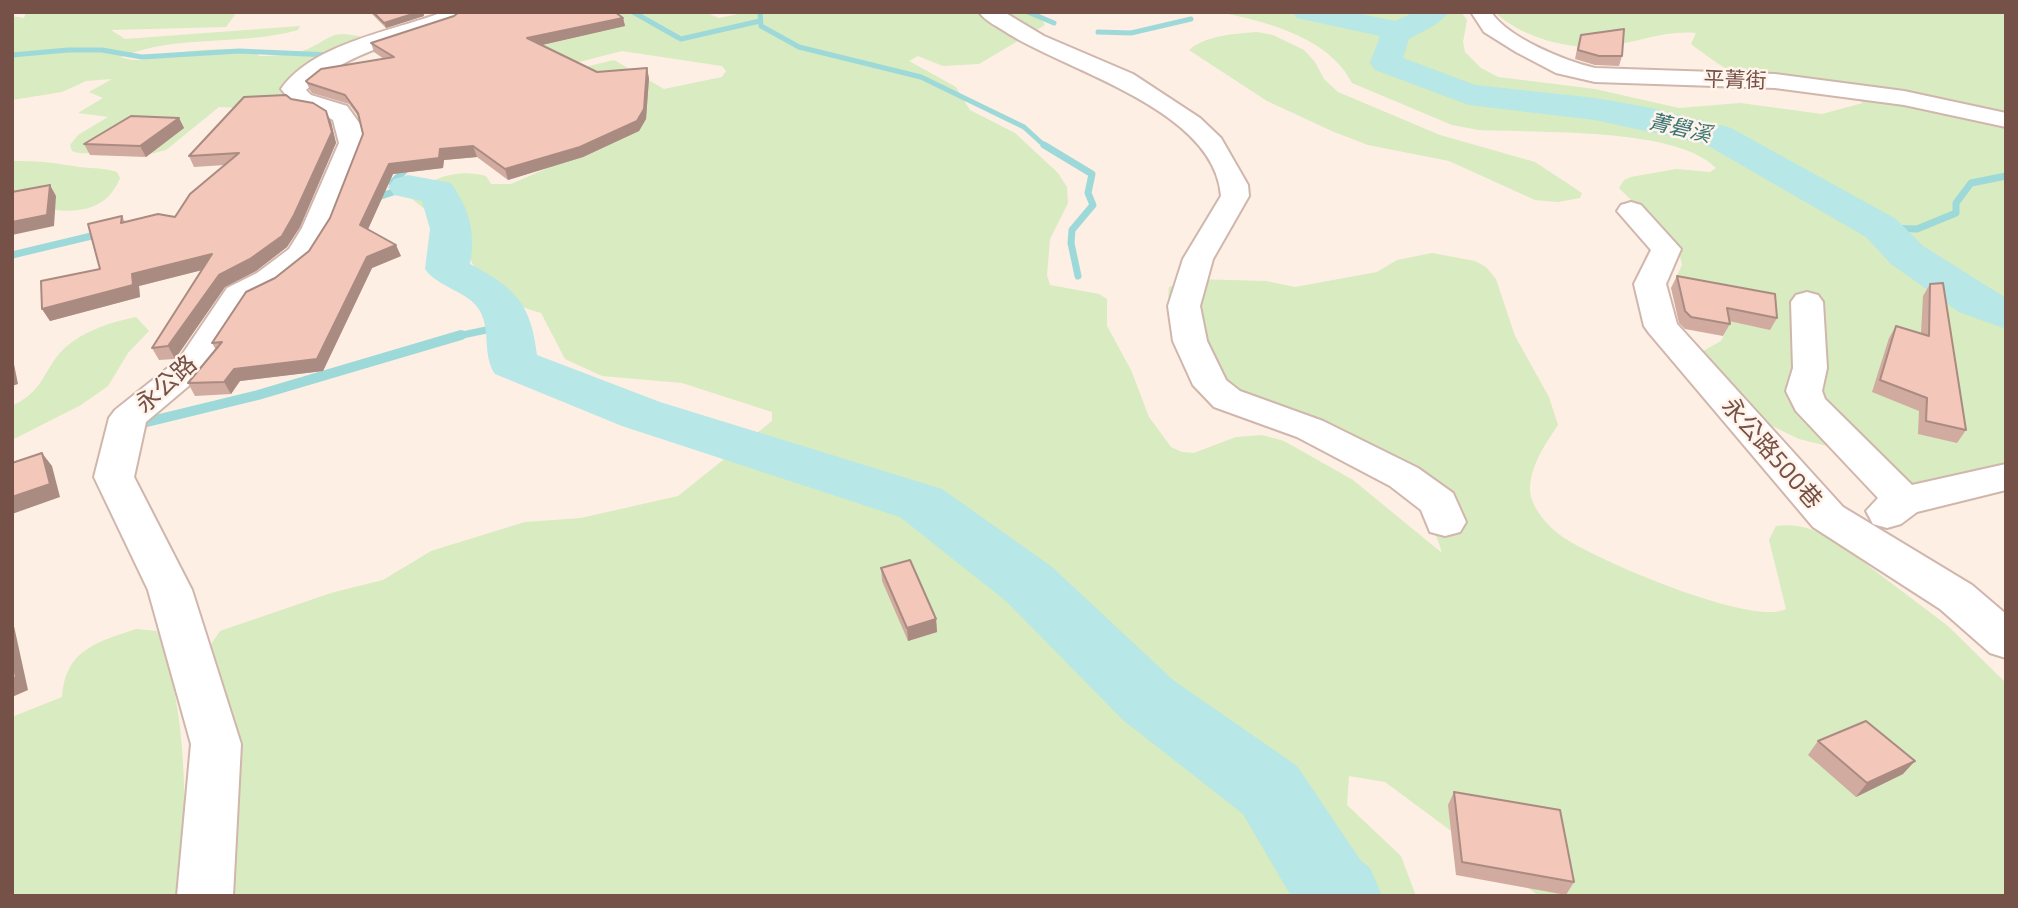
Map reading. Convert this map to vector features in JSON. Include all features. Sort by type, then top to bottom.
[{"type":"street","name":"永公路","points":[[205,896],[216,744],[170,590],[114,477],[128,418],[192,366],[238,295],[268,280],[301,256],[317,228],[352,143],[351,128],[347,118],[336,110],[318,102],[304,102],[293,89],[307,75],[344,53],[462,12]]},
{"type":"street","points":[[989,12],[1036,41],[1125,79],[1191,123],[1208,138],[1234,186],[1235,196],[1198,259],[1184,306],[1190,341],[1211,385],[1227,398],[1310,429],[1404,477],[1439,503],[1445,522]]},
{"type":"street","name":"平菁街","points":[[1481,12],[1491,28],[1524,47],[1564,68],[1595,75],[1775,81],[1904,98],[2006,120]]},
{"type":"street","name":"永公路500巷","points":[[1631,211],[1666,249],[1650,284],[1661,326],[1828,517],[1956,597],[2006,640]]},
{"type":"street","points":[[1807,302],[1810,368],[1804,391],[1809,403],[1904,501]]},
{"type":"street","points":[[1901,562],[1888,534],[1886,511],[1904,501],[2006,477]]},
{"type":"green space","points":[[26,12],[237,12],[226,27],[111,30],[125,39],[300,26],[298,30],[276,35],[164,45],[121,57],[135,60],[214,50],[253,49],[259,56],[290,54],[316,45],[331,36],[349,35],[362,39],[289,84],[283,92],[290,97],[242,108],[219,107],[166,150],[146,155],[136,127],[98,151],[81,153],[72,151],[70,145],[78,135],[108,117],[78,113],[103,98],[89,92],[112,79],[86,81],[62,92],[12,100],[12,16],[24,18]]},
{"type":"green space","points":[[569,12],[705,12],[719,18],[748,12],[1030,12],[1041,18],[1045,25],[979,64],[943,66],[918,56],[909,61],[956,87],[970,110],[1015,133],[1058,173],[1067,187],[1068,203],[1050,239],[1047,275],[1050,285],[1099,294],[1107,299],[1107,326],[1131,370],[1149,417],[1171,447],[1194,453],[1236,437],[1262,435],[1284,441],[1353,480],[1442,553],[1435,532],[1423,515],[1409,500],[1374,475],[1280,426],[1233,415],[1210,400],[1189,372],[1181,354],[1171,319],[1169,287],[1192,279],[1266,281],[1295,287],[1377,272],[1397,260],[1432,253],[1475,261],[1486,267],[1496,279],[1515,336],[1549,397],[1558,425],[1536,463],[1530,488],[1537,510],[1560,535],[1610,562],[1676,589],[1742,609],[1768,612],[1786,609],[1769,540],[1776,526],[1791,525],[1812,530],[1833,539],[1948,626],[2006,683],[2006,896],[1539,896],[1385,782],[1349,776],[1347,805],[1401,856],[1416,896],[228,896],[207,650],[220,631],[331,593],[383,580],[431,551],[525,522],[581,518],[678,496],[772,421],[772,412],[682,383],[602,376],[565,359],[541,313],[498,295],[474,267],[461,236],[408,196],[426,184],[454,174],[475,174],[486,176],[491,184],[511,184],[609,141],[556,74],[614,60],[664,89],[722,77],[726,71],[722,66],[622,51],[493,84]]},
{"type":"green space","points":[[1218,12],[1461,12],[1467,20],[1463,42],[1465,52],[1481,68],[1498,77],[1595,89],[1679,108],[1740,103],[1822,114],[1863,103],[1846,95],[1794,92],[1751,81],[1715,62],[1691,44],[1696,33],[1660,35],[1601,47],[1574,46],[1531,35],[1505,21],[1495,12],[2006,12],[2006,467],[1903,489],[1835,448],[1799,439],[1770,425],[1725,382],[1703,351],[1721,341],[1729,325],[1718,297],[1671,288],[1682,265],[1678,247],[1619,188],[1624,180],[1631,177],[1676,169],[1710,172],[1716,168],[1697,155],[1671,145],[1639,139],[1479,130],[1452,125],[1352,83],[1342,67],[1328,54],[1294,34],[1256,20]]},
{"type":"green space","points":[[1257,32],[1273,35],[1304,50],[1315,62],[1324,79],[1338,92],[1440,135],[1535,162],[1582,193],[1580,198],[1558,202],[1535,200],[1449,161],[1368,145],[1267,101],[1189,50],[1212,38]]},
{"type":"green space","points":[[12,161],[106,169],[117,172],[120,178],[112,193],[88,208],[42,208],[12,201]]},
{"type":"green space","points":[[136,317],[149,331],[128,353],[108,386],[81,405],[12,440],[12,406],[42,381],[62,350],[91,331]]},
{"type":"green space","points":[[136,629],[157,631],[175,696],[183,762],[185,896],[12,896],[12,717],[62,697],[64,681],[76,658],[108,638]]},
{"type":"building","points":[[373,12],[419,12],[384,23]]},
{"type":"building","points":[[459,12],[615,12],[623,18],[527,38],[597,72],[647,68],[644,109],[637,121],[580,147],[505,169],[473,146],[440,149],[439,158],[389,164],[360,225],[396,245],[367,257],[317,359],[234,369],[224,382],[188,383],[222,342],[212,343],[246,292],[275,278],[309,251],[330,218],[363,134],[358,113],[345,95],[306,81],[321,69],[394,57],[371,43],[454,16]]},
{"type":"building","points":[[1624,29],[1622,56],[1599,56],[1578,50],[1581,35]]},
{"type":"building","points":[[286,95],[291,99],[313,103],[326,111],[332,132],[294,215],[282,236],[250,259],[219,275],[168,346],[152,348],[212,254],[132,274],[133,285],[42,309],[41,281],[100,269],[88,224],[122,216],[121,223],[158,214],[175,217],[190,194],[239,153],[189,156],[244,97]]},
{"type":"building","points":[[131,116],[179,118],[140,146],[84,144]]},
{"type":"building","points":[[50,185],[47,215],[12,222],[12,192]]},
{"type":"building","points":[[1677,276],[1775,294],[1777,318],[1727,308],[1730,324],[1691,317],[1685,311]]},
{"type":"building","points":[[1943,283],[1966,430],[1926,421],[1927,398],[1880,380],[1896,326],[1929,336],[1930,284]]},
{"type":"building","points":[[42,453],[50,484],[12,497],[12,463]]},
{"type":"building","points":[[910,560],[936,619],[907,628],[881,568]]},
{"type":"building","points":[[12,659],[16,677],[12,679]]},
{"type":"building","points":[[1866,721],[1915,761],[1867,783],[1818,741]]},
{"type":"building","points":[[1454,792],[1560,810],[1574,882],[1462,862]]},
{"type":"waterway","points":[[633,12],[679,38]]},
{"type":"waterway","points":[[760,12],[761,26],[799,47],[921,77],[1024,127],[1046,147]]},
{"type":"waterway","points":[[1028,12],[1054,23]]},
{"type":"waterway","points":[[1307,12],[1399,31]]},
{"type":"waterway","name":"菁礐溪","points":[[1435,12],[1398,33],[1393,39],[1386,63],[1469,95],[1595,109],[1652,119],[1718,136],[1881,228],[1907,255],[1976,302],[2006,315]]},
{"type":"waterway","points":[[1098,32],[1131,33],[1191,19]]},
{"type":"waterway","points":[[681,39],[760,21]]},
{"type":"waterway","points":[[12,55],[68,50],[102,50],[142,57],[239,51],[330,55]]},
{"type":"waterway","points":[[1044,145],[1092,174],[1088,193],[1093,205],[1072,230],[1071,243],[1078,276]]},
{"type":"waterway","points":[[372,199],[408,187],[392,183],[404,171],[405,163]]},
{"type":"waterway","points":[[1881,228],[1917,229],[1956,213],[1956,203],[1971,183],[2006,176]]},
{"type":"waterway","points":[[408,187],[437,192],[450,221],[452,238],[447,269],[480,287],[499,303],[505,312],[513,363],[641,414],[921,503],[1029,584],[1148,700],[1270,790],[1332,888],[1341,896]]},
{"type":"waterway","points":[[12,255],[104,233]]},
{"type":"waterway","points":[[457,336],[510,325]]},
{"type":"waterway","points":[[143,423],[258,395],[457,336]]},
{"type":"waterway","points":[[453,337],[457,336]]}]
